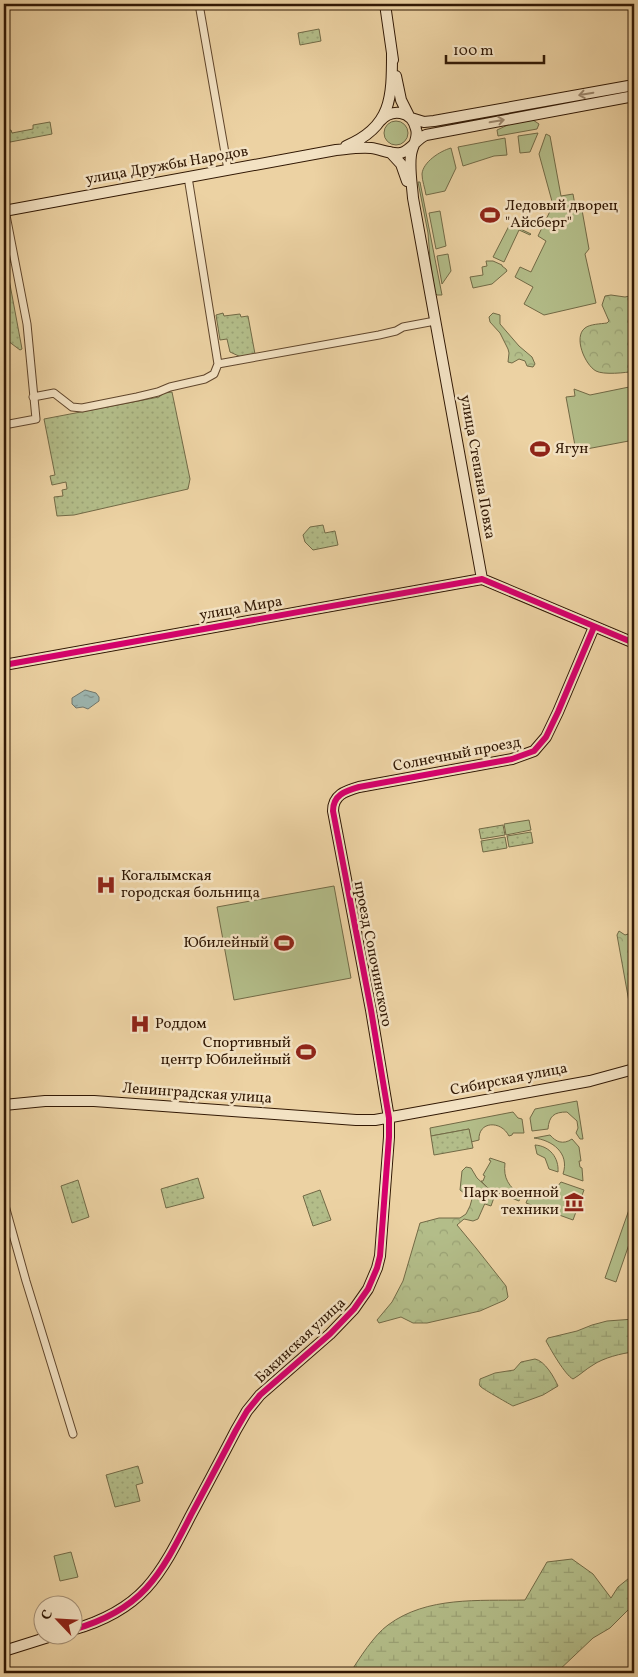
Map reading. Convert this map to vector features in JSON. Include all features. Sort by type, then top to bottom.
[{"type":"street","points":[[198,4],[228,170]]},
{"type":"street","points":[[385,4],[401,100],[417,129],[410,161],[413,198]]},
{"type":"street","points":[[392,53],[391,91],[387,106],[376,130],[377,141],[398,160],[403,168],[413,198]]},
{"type":"street","points":[[336,150],[364,138],[387,115],[393,113],[402,113],[424,122],[434,121],[634,85]]},
{"type":"street","points":[[336,150],[367,148],[397,154],[404,152],[420,137],[431,134],[634,96]]},
{"type":"street","name":"улица Дружбы Народов","points":[[4,210],[336,150]]},
{"type":"street","points":[[33,397],[54,393],[72,407],[82,408],[158,392],[170,387],[205,379],[214,374],[218,364],[188,177]]},
{"type":"street","name":"улица Степана Повха","points":[[413,198],[482,579]]},
{"type":"street","points":[[4,210],[27,324],[36,419],[4,425]]},
{"type":"street","points":[[218,364],[379,335],[396,331],[402,327],[435,321]]},
{"type":"street","points":[[482,579],[634,643]]},
{"type":"street","name":"улица Мира","points":[[4,665],[482,579]]},
{"type":"street","name":"Солнечный проезд","points":[[338,796],[359,787],[512,759],[534,751],[546,737],[594,627]]},
{"type":"street","name":"проезд Сопочинского","points":[[338,796],[334,803],[333,811],[389,1118]]},
{"type":"street","name":"Сибирская улица","points":[[389,1118],[590,1081],[634,1069]]},
{"type":"street","name":"Ленинградская улица","points":[[4,1105],[45,1101],[86,1101],[356,1120],[389,1118]]},
{"type":"street","name":"Бакинская улица","points":[[82,1627],[97,1622],[122,1609],[152,1583],[168,1560],[247,1411],[267,1389],[340,1325],[362,1299],[377,1268],[382,1242],[389,1118]]},
{"type":"street","points":[[4,1204],[74,1434]]},
{"type":"street","points":[[4,1651],[32,1642]]},
{"type":"green space","points":[[319,29],[321,41],[300,45],[298,33]]},
{"type":"green space","points":[[533,120],[539,124],[537,129],[498,136],[497,130],[510,124]]},
{"type":"green space","points":[[396,121],[405,124],[408,133],[405,142],[396,145],[387,142],[384,133],[387,124]]},
{"type":"green space","points":[[50,122],[52,134],[5,143],[4,131],[11,130],[12,133],[33,129],[33,125]]},
{"type":"green space","points":[[538,133],[530,152],[520,153],[518,136]]},
{"type":"green space","points":[[546,134],[550,136],[561,196],[573,194],[575,205],[578,205],[579,210],[582,210],[589,249],[585,254],[596,303],[544,315],[524,304],[533,287],[515,277],[520,267],[531,272],[546,241],[538,236],[553,205],[539,154]]},
{"type":"green space","points":[[505,138],[507,155],[494,156],[463,166],[458,147]]},
{"type":"green space","points":[[451,148],[456,168],[445,191],[426,195],[422,177],[425,165],[442,152]]},
{"type":"green space","points":[[418,182],[420,182],[442,295],[435,293],[428,233]]},
{"type":"green space","points":[[440,211],[446,246],[436,249],[429,213]]},
{"type":"green space","points":[[510,224],[531,234],[519,230],[504,262],[493,257]]},
{"type":"green space","points":[[6,237],[11,262],[6,263],[22,349],[20,350],[4,338],[4,238]]},
{"type":"green space","points":[[448,254],[451,271],[442,284],[437,256]]},
{"type":"green space","points":[[486,261],[493,261],[502,265],[507,271],[492,284],[473,288],[470,277],[483,275],[482,267],[487,266]]},
{"type":"green space","points":[[634,295],[634,371],[609,373],[596,371],[588,363],[582,351],[580,338],[585,328],[609,321],[602,305],[605,296],[625,297]]},
{"type":"green space","points":[[223,313],[224,316],[240,314],[241,317],[248,316],[255,354],[241,357],[230,352],[227,339],[220,340],[216,315]]},
{"type":"green space","points":[[493,313],[500,315],[500,324],[519,346],[532,357],[535,364],[533,367],[527,366],[525,361],[519,359],[512,363],[508,362],[508,349],[500,333],[490,322],[489,317]]},
{"type":"green space","points":[[634,386],[634,440],[576,451],[566,397],[575,396],[574,389],[590,395]]},
{"type":"green space","points":[[172,392],[190,479],[188,489],[74,515],[57,516],[54,497],[63,496],[62,490],[67,489],[66,482],[52,485],[50,476],[55,475],[44,419],[159,397],[164,393]]},
{"type":"green space","points":[[323,525],[325,533],[335,531],[338,545],[313,550],[305,542],[303,535],[310,527]]},
{"type":"green space","points":[[529,820],[531,830],[506,835],[504,824]]},
{"type":"green space","points":[[503,825],[505,835],[481,839],[479,829]]},
{"type":"green space","points":[[531,832],[533,843],[509,847],[507,836]]},
{"type":"green space","points":[[505,837],[507,848],[483,852],[481,841]]},
{"type":"green space","name":"Юбилейный","points":[[334,886],[351,978],[234,1000],[217,907]]},
{"type":"green space","points":[[619,931],[625,935],[634,932],[634,1018],[631,1013],[617,935]]},
{"type":"green space","points":[[577,1101],[583,1139],[580,1139],[576,1133],[578,1128],[577,1121],[567,1112],[553,1116],[548,1129],[532,1131],[530,1118],[535,1109]]},
{"type":"green space","points":[[513,1112],[518,1118],[522,1119],[524,1133],[513,1133],[509,1136],[501,1127],[491,1125],[482,1129],[479,1140],[471,1142],[469,1129],[431,1136],[430,1128]]},
{"type":"green space","points":[[469,1129],[473,1148],[434,1155],[431,1136]]},
{"type":"green space","points":[[550,1135],[560,1142],[572,1139],[579,1147],[581,1161],[579,1161],[582,1168],[583,1181],[563,1174],[564,1160],[558,1149],[541,1139],[534,1138]]},
{"type":"green space","points":[[535,1145],[549,1150],[557,1162],[558,1172],[549,1169],[545,1158],[537,1154]]},
{"type":"green space","points":[[490,1158],[505,1163],[506,1178],[513,1189],[521,1196],[519,1201],[496,1192],[491,1206],[485,1204],[489,1189],[481,1181],[483,1181],[485,1176],[483,1175],[491,1161],[489,1160]]},
{"type":"green space","points":[[466,1167],[471,1168],[477,1178],[490,1192],[478,1219],[473,1221],[464,1219],[457,1225],[506,1286],[508,1297],[480,1311],[427,1323],[413,1323],[401,1317],[379,1323],[377,1320],[392,1302],[403,1281],[420,1223],[439,1218],[460,1218],[466,1214],[472,1199],[460,1190],[462,1171]]},
{"type":"green space","points":[[198,1178],[204,1198],[166,1208],[161,1189]]},
{"type":"green space","points":[[78,1180],[89,1217],[72,1223],[61,1186]]},
{"type":"green space","points":[[561,1182],[584,1190],[573,1220],[526,1203],[528,1198],[539,1198],[547,1195]]},
{"type":"green space","points":[[320,1190],[331,1220],[313,1226],[303,1196]]},
{"type":"green space","points":[[631,1204],[634,1205],[634,1230],[616,1282],[605,1278]]},
{"type":"green space","points":[[634,1319],[634,1352],[602,1360],[573,1379],[562,1368],[546,1341],[548,1338],[607,1321]]},
{"type":"green space","points":[[535,1359],[546,1366],[558,1386],[543,1395],[513,1406],[480,1385],[480,1379],[495,1373],[514,1370],[521,1362]]},
{"type":"green space","points":[[138,1466],[143,1483],[136,1485],[140,1501],[115,1507],[106,1475]]},
{"type":"green space","points":[[71,1552],[78,1577],[60,1581],[54,1556]]},
{"type":"green space","points":[[572,1559],[593,1574],[611,1598],[618,1587],[634,1574],[634,1604],[610,1628],[593,1638],[556,1673],[350,1673],[377,1635],[388,1625],[403,1616],[419,1609],[454,1602],[525,1600],[547,1562]]},
{"type":"water","points":[[85,690],[96,693],[99,701],[88,709],[83,707],[76,708],[72,704],[72,698]]},
{"type":"cycle path","points":[[4,665],[482,579],[634,643]]},
{"type":"cycle path","points":[[82,1627],[116,1612],[133,1601],[147,1588],[169,1556],[247,1411],[260,1395],[330,1334],[354,1309],[368,1289],[377,1268],[380,1256],[389,1118],[371,1010],[333,811],[335,801],[341,794],[359,787],[512,759],[534,751],[546,737],[594,627]]},
{"type":"place","name":"Ледовый дворец \"Айсберг\"","points":[[490,215]]},
{"type":"place","name":"Ягун","points":[[540,449]]},
{"type":"place","name":"Когалымская городская больница","points":[[106,885]]},
{"type":"place","name":"Юбилейный","points":[[284,943]]},
{"type":"place","name":"Роддом","points":[[140,1024]]},
{"type":"place","name":"Спортивный центр Юбилейный","points":[[306,1052]]},
{"type":"place","name":"Парк военной техники","points":[[574,1202]]}]
